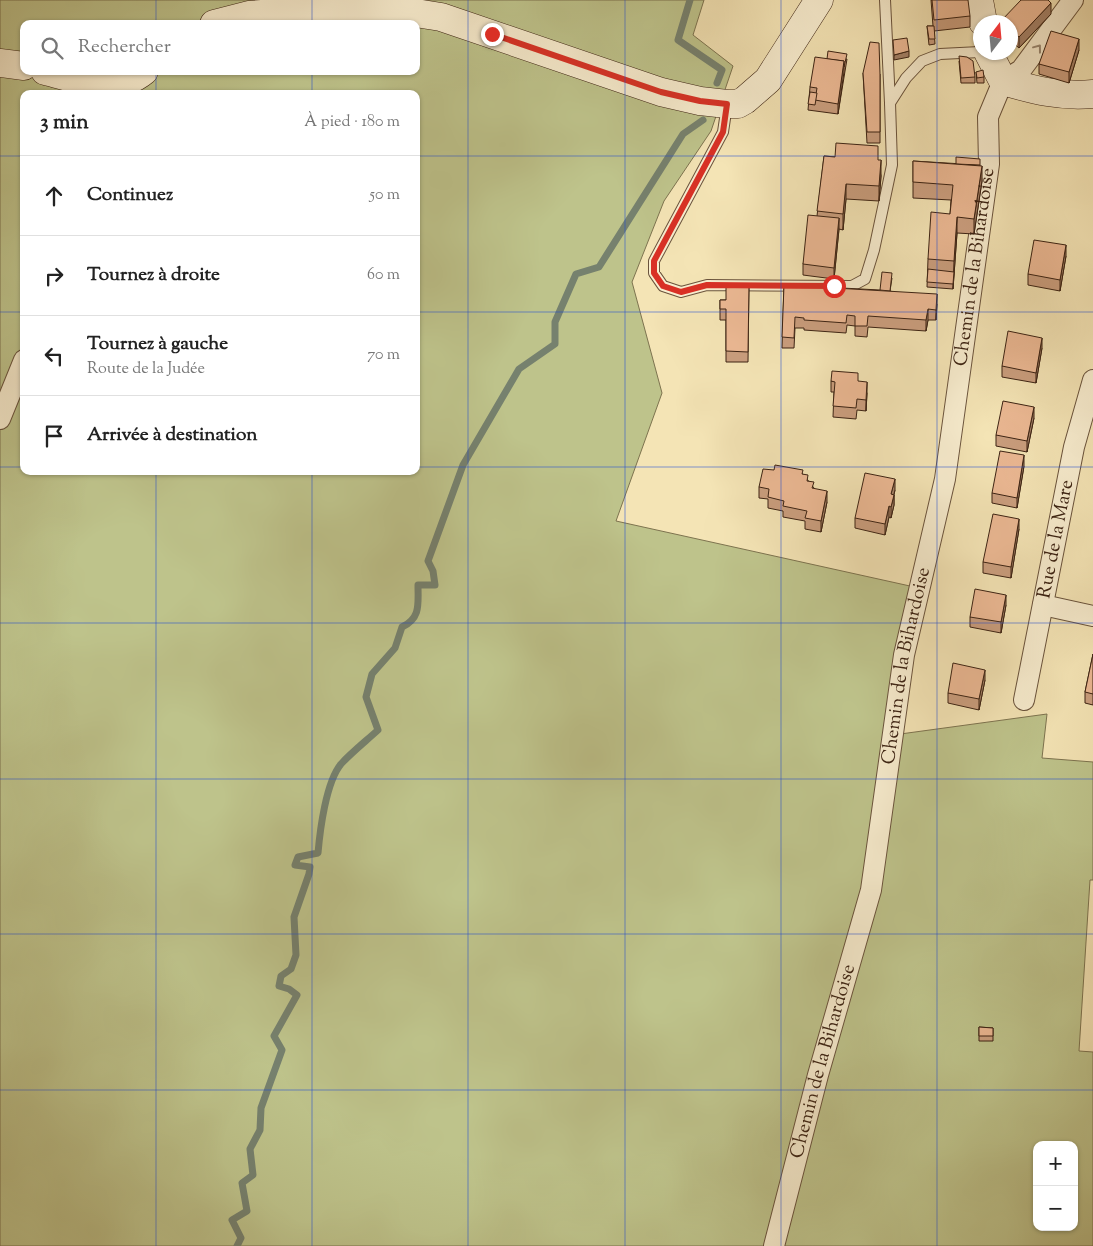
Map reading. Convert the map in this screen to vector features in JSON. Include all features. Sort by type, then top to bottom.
[{"type":"street","points":[[230,20],[249,15],[324,9],[396,10],[441,17],[661,92],[700,101],[738,104],[768,80],[819,0]]},
{"type":"street","points":[[979,0],[982,15]]},
{"type":"street","points":[[1003,81],[1021,70],[1073,0]]},
{"type":"street","points":[[992,60],[1003,81],[1036,91],[1071,96],[1093,94]]},
{"type":"street","points":[[0,63],[20,66]]},
{"type":"street","points":[[62,75],[104,85],[130,83]]},
{"type":"street","name":"Chemin de la Bihardoise","points":[[774,1246],[818,1075],[871,890],[904,655],[945,479],[989,164],[988,117],[1003,81]]},
{"type":"street","points":[[0,419],[20,370]]},
{"type":"street","name":"Rue de la Mare","points":[[1024,700],[1074,447],[1092,384]]},
{"type":"street","points":[[1043,605],[1093,616]]},
{"type":"lane","points":[[727,104],[723,132],[654,261],[654,273],[663,286],[681,292],[707,285],[852,286],[865,279],[874,250],[892,165],[885,0]]},
{"type":"lane","points":[[890,103],[906,78],[922,62],[940,54],[973,52]]},
{"type":"green space","points":[[0,0],[704,0],[693,35],[733,66],[711,131],[664,201],[632,282],[662,393],[616,521],[919,588],[893,735],[1047,714],[1042,758],[1093,762],[1093,880],[1090,880],[1079,1051],[1093,1052],[1093,1246],[0,1246]]},
{"type":"building","points":[[932,0],[968,0],[970,16],[934,20]]},
{"type":"building","points":[[1021,0],[1048,0],[1051,3],[1019,37],[1018,15],[1007,15]]},
{"type":"building","points":[[927,26],[934,26],[935,39],[929,39]]},
{"type":"building","points":[[1051,31],[1079,39],[1069,72],[1039,64]]},
{"type":"building","points":[[907,38],[909,51],[894,55],[893,40]]},
{"type":"building","points":[[870,42],[879,43],[880,132],[867,132],[863,73]]},
{"type":"building","points":[[828,51],[847,54],[844,67],[844,61],[827,59]]},
{"type":"building","points":[[959,56],[967,57],[973,61],[975,77],[961,78]]},
{"type":"building","points":[[815,57],[844,61],[838,104],[815,100],[817,88],[810,87]]},
{"type":"building","points":[[983,70],[984,77],[977,78],[976,72]]},
{"type":"building","points":[[810,92],[817,93],[815,105],[808,104]]},
{"type":"building","points":[[836,143],[878,146],[878,160],[881,160],[879,186],[846,184],[843,214],[817,211],[824,156],[835,157]]},
{"type":"building","points":[[956,157],[980,159],[980,165],[956,164]]},
{"type":"building","points":[[913,161],[982,166],[974,219],[957,217],[954,261],[928,259],[931,212],[950,214],[953,185],[913,182]]},
{"type":"building","points":[[808,215],[839,218],[834,268],[803,264]]},
{"type":"building","points":[[1034,240],[1066,245],[1060,280],[1028,274]]},
{"type":"building","points":[[928,269],[954,272],[953,284],[927,282]]},
{"type":"building","points":[[882,272],[892,273],[890,291],[880,290]]},
{"type":"building","points":[[726,285],[749,285],[748,352],[726,351],[726,309],[720,309],[720,300],[726,300]]},
{"type":"building","points":[[784,285],[937,294],[936,310],[928,309],[926,320],[868,316],[867,326],[855,326],[855,316],[847,315],[846,323],[804,320],[804,318],[795,317],[794,338],[782,337]]},
{"type":"building","points":[[1008,331],[1042,338],[1036,373],[1002,366]]},
{"type":"building","points":[[832,371],[858,373],[858,381],[867,382],[866,400],[857,399],[856,408],[833,406],[835,382],[831,381]]},
{"type":"building","points":[[1003,401],[1034,407],[1027,441],[996,435]]},
{"type":"building","points":[[1000,451],[1024,455],[1017,498],[992,493]]},
{"type":"building","points":[[775,465],[803,470],[802,474],[808,475],[807,481],[814,482],[812,488],[827,491],[821,521],[805,518],[807,511],[783,506],[784,501],[768,497],[769,489],[759,487],[763,469],[774,470]]},
{"type":"building","points":[[865,473],[895,479],[891,494],[894,495],[891,507],[889,506],[885,524],[855,518]]},
{"type":"building","points":[[993,514],[1019,519],[1011,567],[983,562]]},
{"type":"building","points":[[975,589],[1006,595],[1001,622],[970,617]]},
{"type":"building","points":[[1093,654],[1093,694],[1085,692]]},
{"type":"building","points":[[953,663],[985,670],[979,699],[948,693]]},
{"type":"building","points":[[979,1027],[993,1028],[993,1036],[979,1036]]},
{"type":"waterway","points":[[690,0],[678,40],[722,70],[717,83]]},
{"type":"waterway","points":[[237,1246],[241,1238],[232,1220],[247,1211],[242,1183],[253,1175],[250,1149],[260,1130],[261,1108],[282,1050],[274,1036],[297,995],[289,989],[279,986],[281,976],[291,969],[296,955],[294,917],[310,867],[295,865],[298,857],[318,853],[325,807],[331,782],[336,772],[341,764],[378,730],[366,697],[372,674],[395,648],[402,627],[413,619],[418,604],[418,585],[435,585],[433,571],[428,561],[463,465],[519,369],[555,344],[555,322],[576,274],[599,267],[683,134],[703,120]]},
{"type":"route","points":[[492,34],[681,98],[727,104],[723,132],[654,261],[654,273],[663,286],[681,292],[707,285],[834,286]]}]
